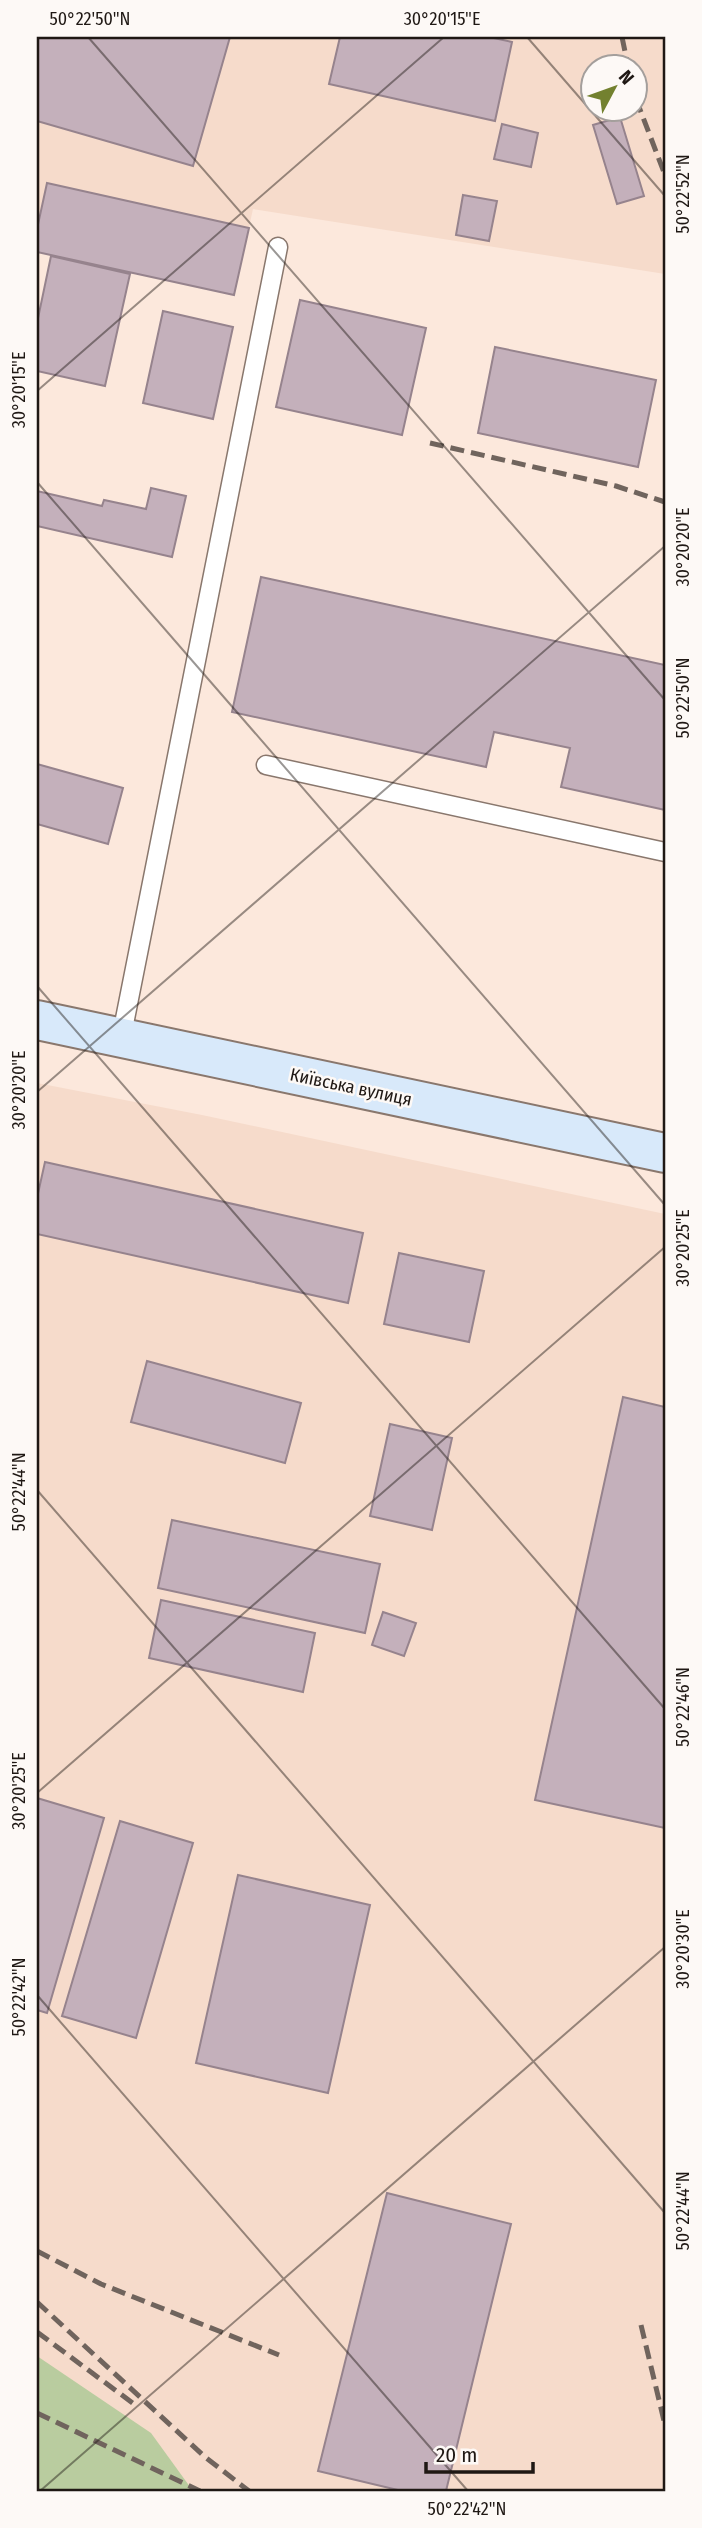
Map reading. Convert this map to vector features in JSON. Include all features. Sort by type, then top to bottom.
[{"type":"main road","name":"Київська вулиця","points":[[37,1020],[665,1153]]},
{"type":"lane","points":[[121,1039],[278,247]]},
{"type":"lane","points":[[266,765],[665,852]]},
{"type":"shaded area","points":[[37,37],[665,37],[665,274],[253,209],[234,295],[37,252]]},
{"type":"shaded area","points":[[37,1083],[202,1115],[665,1214],[665,2491],[37,2491]]},
{"type":"green space","points":[[37,2356],[151,2433],[193,2491],[37,2491]]},
{"type":"building","points":[[37,37],[230,37],[193,166],[37,121]]},
{"type":"building","points":[[340,37],[489,37],[512,42],[495,121],[329,84]]},
{"type":"building","points":[[622,122],[644,196],[617,204],[593,125]]},
{"type":"building","points":[[502,124],[538,133],[531,167],[494,159]]},
{"type":"building","points":[[47,183],[249,228],[234,295],[37,252],[37,229]]},
{"type":"building","points":[[463,195],[497,201],[489,241],[456,235]]},
{"type":"building","points":[[51,256],[130,274],[105,386],[37,371],[37,323]]},
{"type":"building","points":[[300,300],[426,328],[402,435],[276,407]]},
{"type":"building","points":[[163,311],[233,327],[213,419],[143,403]]},
{"type":"building","points":[[495,347],[656,380],[638,467],[478,433]]},
{"type":"building","points":[[151,488],[186,496],[172,557],[37,526],[37,491],[102,506],[104,500],[146,509]]},
{"type":"building","points":[[261,577],[665,665],[665,810],[561,787],[570,748],[494,732],[486,767],[232,712]]},
{"type":"building","points":[[37,764],[123,788],[108,844],[37,824]]},
{"type":"building","points":[[45,1162],[363,1233],[348,1303],[37,1234],[37,1198]]},
{"type":"building","points":[[399,1253],[484,1271],[469,1342],[384,1324]]},
{"type":"building","points":[[147,1361],[301,1403],[285,1463],[131,1422]]},
{"type":"building","points":[[623,1397],[665,1407],[665,1828],[535,1800]]},
{"type":"building","points":[[390,1424],[452,1438],[432,1530],[370,1516]]},
{"type":"building","points":[[172,1520],[380,1564],[365,1633],[158,1588]]},
{"type":"building","points":[[161,1600],[315,1633],[303,1692],[149,1658]]},
{"type":"building","points":[[383,1612],[416,1623],[404,1656],[372,1645]]},
{"type":"building","points":[[37,1798],[104,1818],[47,2013],[37,2010]]},
{"type":"building","points":[[120,1821],[193,1843],[136,2038],[62,2016]]},
{"type":"building","points":[[238,1875],[370,1905],[328,2093],[196,2063]]},
{"type":"building","points":[[387,2193],[511,2224],[446,2491],[402,2491],[318,2471]]},
{"type":"railway","points":[[622,37],[625,52]]},
{"type":"railway","points":[[645,122],[665,175]]},
{"type":"railway","points":[[430,443],[616,486],[665,502]]},
{"type":"railway","points":[[37,2251],[101,2284],[279,2355]]},
{"type":"railway","points":[[37,2302],[205,2457],[249,2491]]},
{"type":"railway","points":[[641,2325],[665,2425]]},
{"type":"railway","points":[[37,2332],[138,2407]]},
{"type":"railway","points":[[37,2413],[200,2491]]}]
